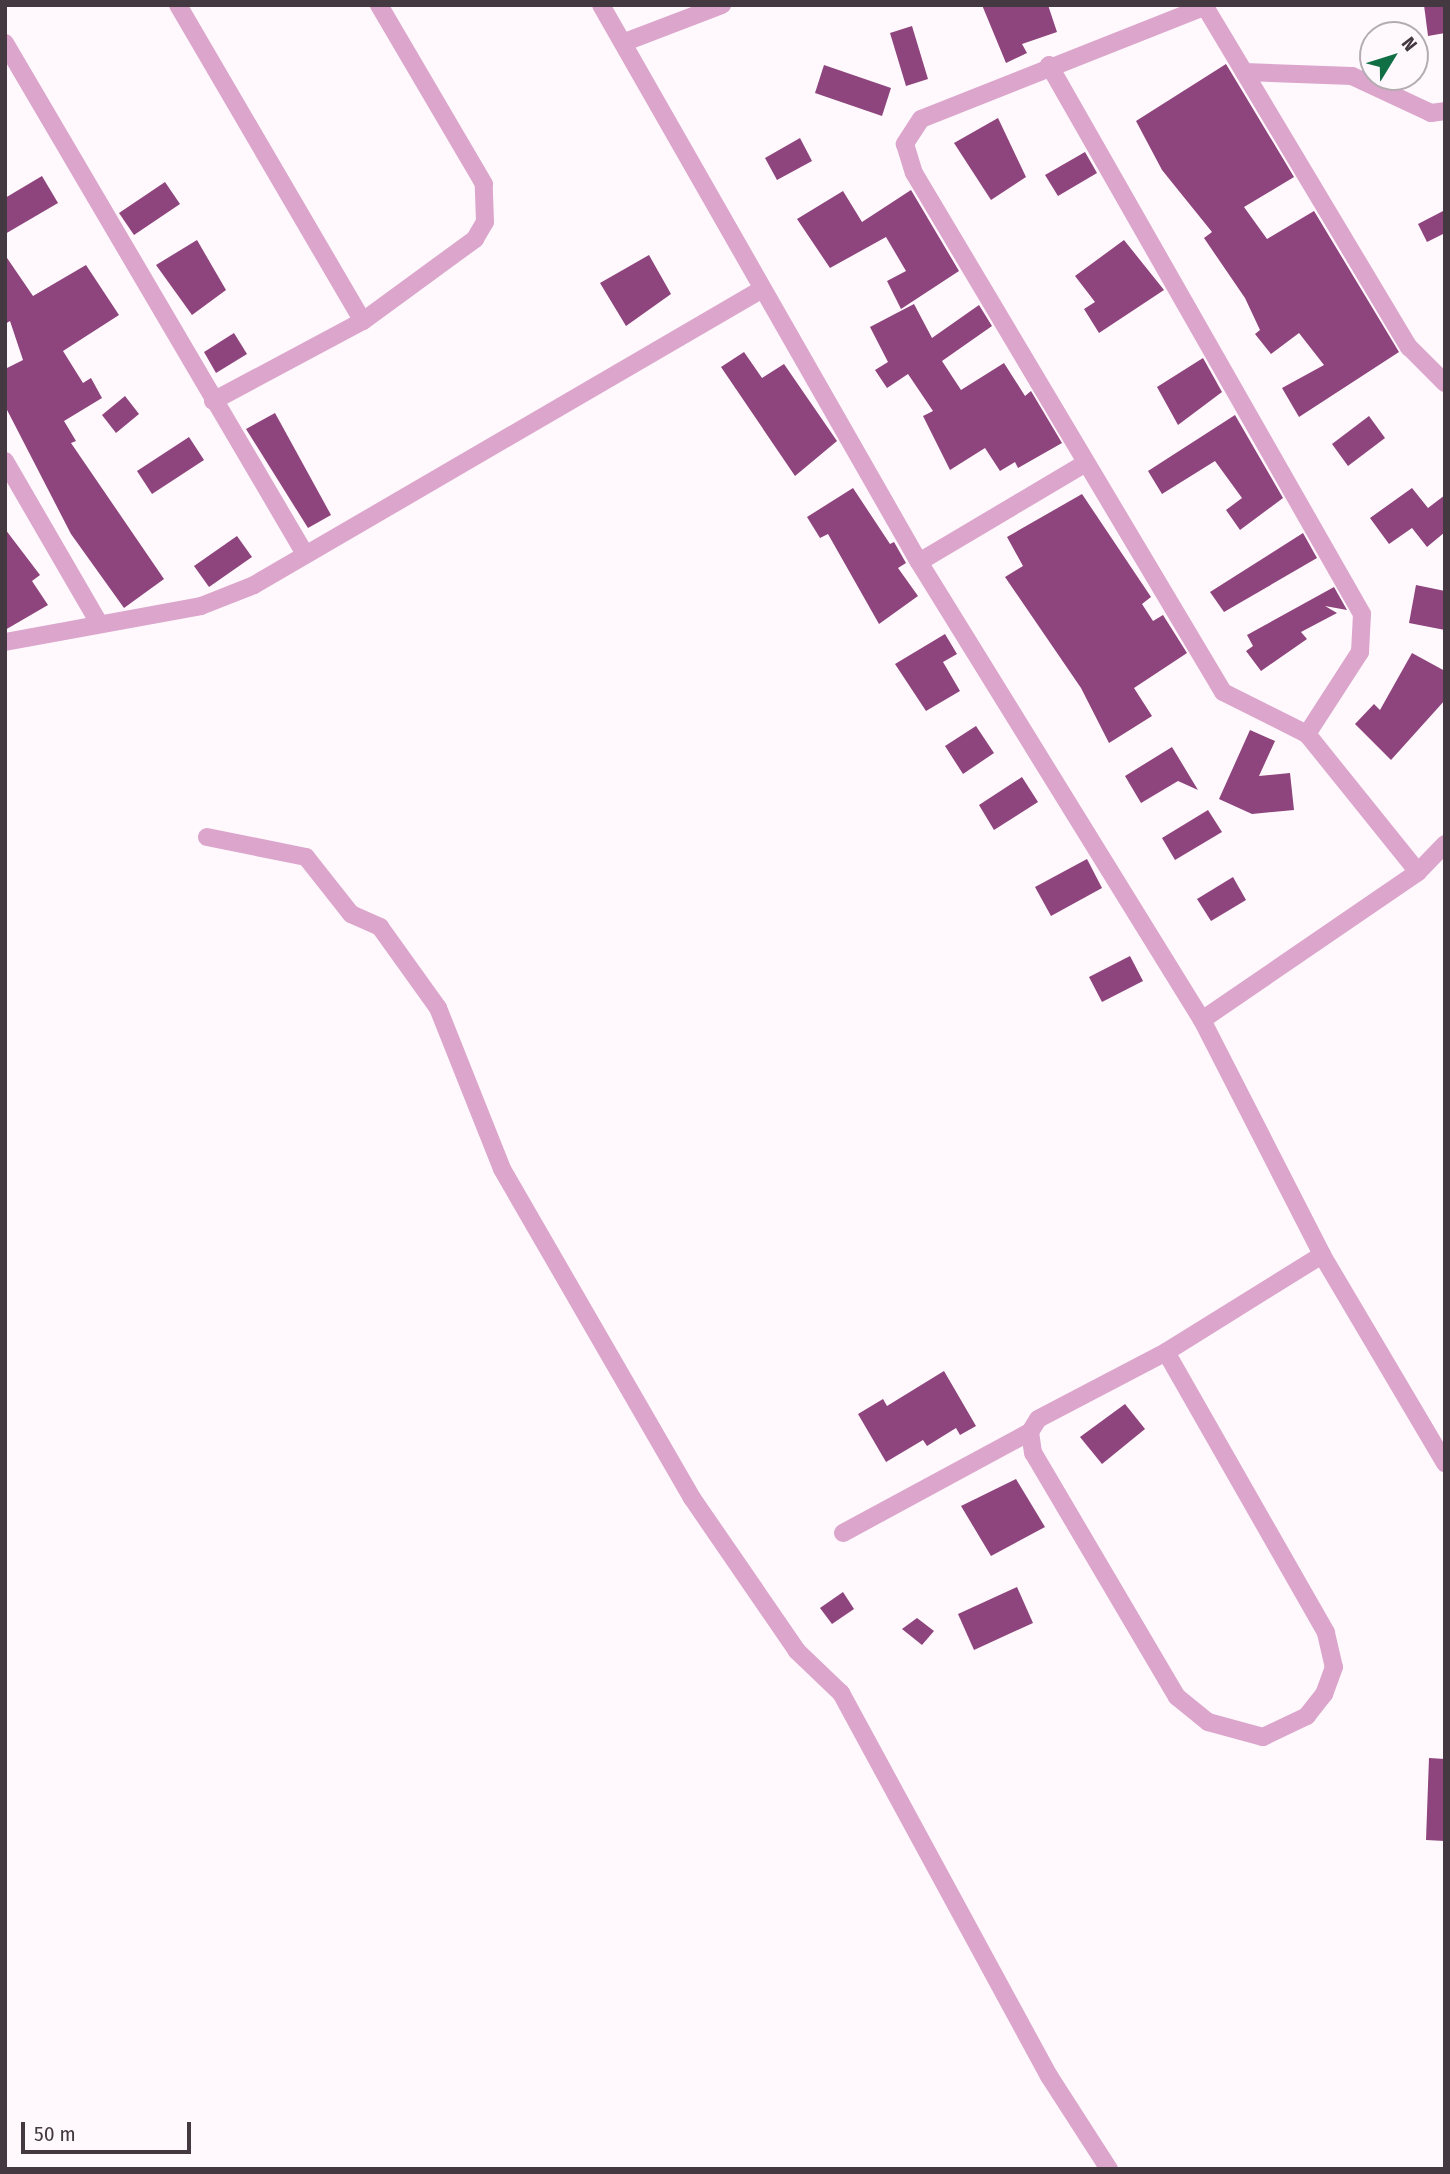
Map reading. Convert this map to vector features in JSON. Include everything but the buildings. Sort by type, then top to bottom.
[{"type":"street","points":[[178,5],[363,321]]},
{"type":"street","points":[[213,401],[363,321],[475,239],[488,206],[484,184],[379,5]]},
{"type":"street","points":[[601,5],[625,42],[760,291],[919,562],[1202,1020],[1322,1255],[1445,1463]]},
{"type":"street","points":[[625,42],[722,5]]},
{"type":"street","points":[[1418,872],[1307,734],[1223,692],[1084,464],[914,173],[905,144],[921,119],[1049,65],[1204,6],[1409,347],[1445,383]]},
{"type":"street","points":[[5,43],[305,554]]},
{"type":"street","points":[[1049,65],[1362,614],[1360,652],[1307,734]]},
{"type":"street","points":[[1244,72],[1352,76],[1432,113],[1445,111]]},
{"type":"street","points":[[5,642],[201,606],[305,554],[760,291]]},
{"type":"street","points":[[5,461],[99,623]]},
{"type":"street","points":[[919,562],[1084,464]]},
{"type":"street","points":[[206,837],[306,857],[351,914],[380,927],[438,1008],[502,1169],[686,1487],[797,1651],[841,1693],[1049,2076],[1109,2169]]},
{"type":"street","points":[[1202,1020],[1418,872],[1445,845]]},
{"type":"street","points":[[843,1533],[1030,1432],[1038,1419],[1166,1352],[1322,1255]]},
{"type":"street","points":[[1030,1432],[1033,1453],[1177,1697],[1208,1722],[1264,1737],[1307,1716],[1334,1667],[1326,1633],[1166,1352]]}]
